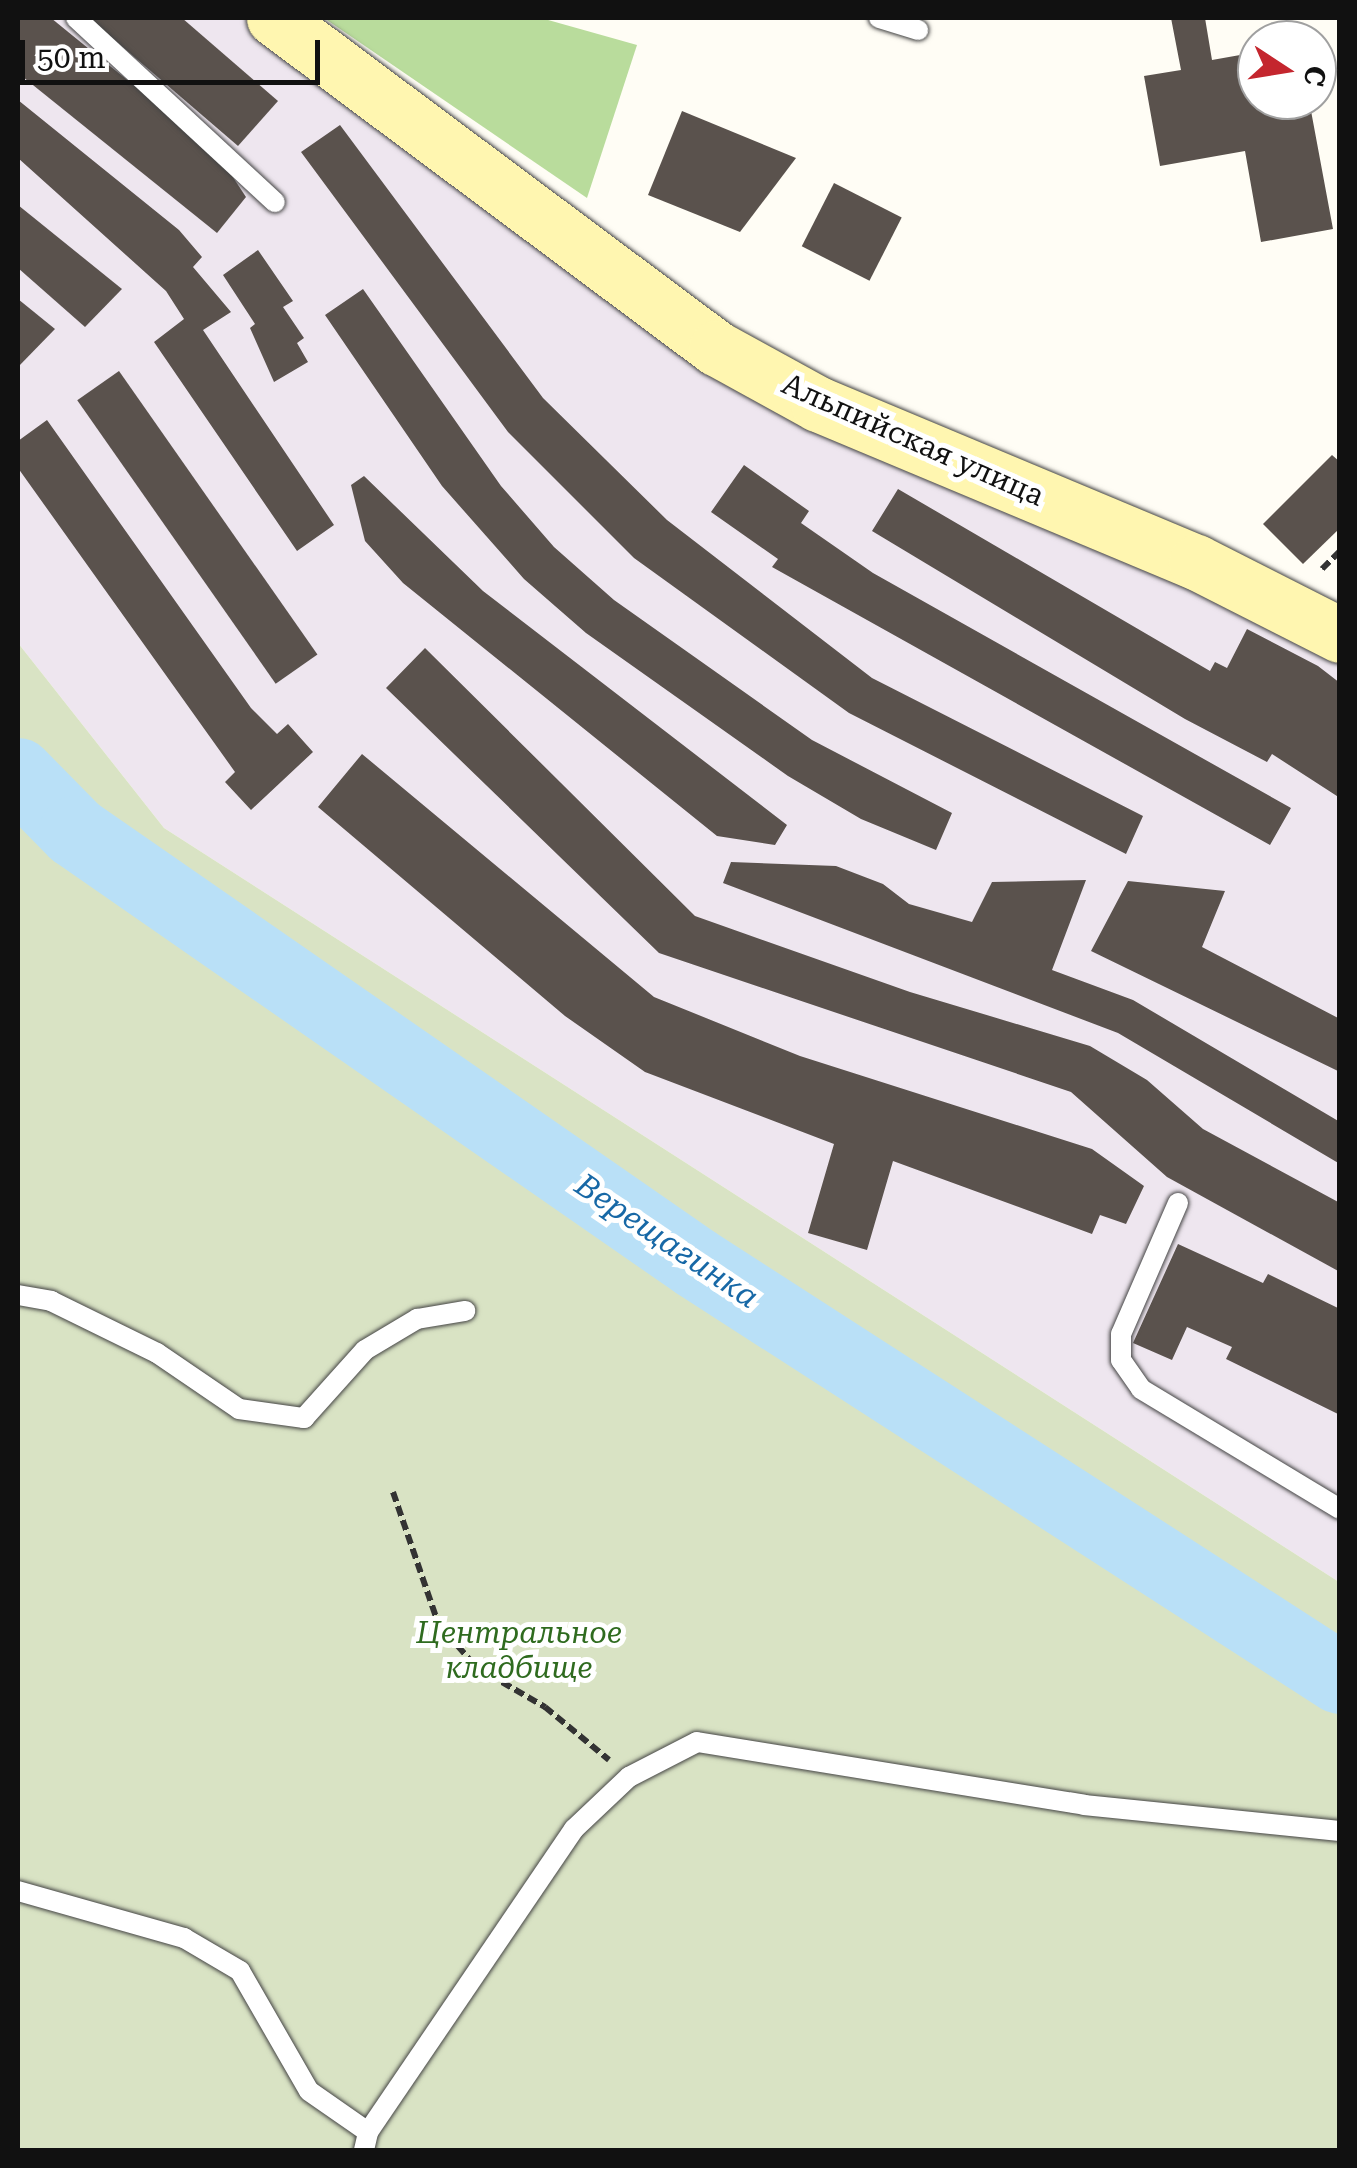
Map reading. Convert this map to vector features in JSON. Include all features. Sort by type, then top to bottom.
[{"type":"street","name":"Альпийская улица","points":[[274,18],[716,348],[818,404],[1196,562],[1340,634]]},
{"type":"lane","points":[[76,18],[275,202]]},
{"type":"lane","points":[[879,18],[918,30]]},
{"type":"lane","points":[[1178,1202],[1121,1334],[1121,1360],[1141,1389],[1340,1510]]},
{"type":"lane","points":[[18,1295],[51,1301],[158,1353],[239,1409],[304,1418],[365,1350],[418,1320],[465,1311]]},
{"type":"lane","points":[[18,1892],[184,1938],[240,1971],[308,2090],[366,2141],[574,1829],[629,1777],[697,1742],[1065,1802],[1340,1830]]},
{"type":"path","points":[[1322,569],[1340,551]]},
{"type":"path","points":[[393,1492],[438,1623],[476,1667],[545,1707],[629,1777]]},
{"type":"shaded area","points":[[18,18],[283,18],[745,365],[1339,626],[1339,1582],[164,828],[18,643]]},
{"type":"green space","points":[[324,18],[541,18],[637,45],[587,198]]},
{"type":"green space","name":"Центральное кладбище","points":[[18,643],[164,828],[1339,1582],[1339,2150],[18,2150]]},
{"type":"building","points":[[18,18],[51,18],[217,153],[246,197],[217,233],[18,73]]},
{"type":"building","points":[[89,18],[182,18],[278,101],[238,146]]},
{"type":"building","points":[[1171,18],[1205,18],[1212,60],[1237,56],[1237,120],[1313,120],[1333,229],[1261,242],[1245,151],[1160,166],[1144,76],[1181,70]]},
{"type":"building","points":[[18,100],[179,230],[202,257],[193,267],[231,312],[203,330],[334,525],[297,551],[154,342],[184,319],[166,291],[18,158]]},
{"type":"building","points":[[682,111],[796,158],[740,232],[648,195]]},
{"type":"building","points":[[340,125],[543,398],[667,520],[872,678],[1143,816],[1126,854],[849,713],[634,558],[508,432],[301,152]]},
{"type":"building","points":[[834,183],[902,218],[869,281],[802,246]]},
{"type":"building","points":[[18,205],[122,289],[85,327],[18,268]]},
{"type":"building","points":[[258,250],[293,301],[283,307],[304,338],[297,343],[308,362],[274,382],[250,328],[255,324],[223,275]]},
{"type":"building","points":[[363,289],[501,486],[554,547],[614,600],[812,740],[952,813],[936,850],[861,819],[788,776],[586,633],[524,579],[442,486],[325,315]]},
{"type":"building","points":[[18,299],[55,329],[18,367]]},
{"type":"building","points":[[119,371],[317,654],[276,684],[77,400]]},
{"type":"building","points":[[47,420],[251,708],[277,734],[288,724],[313,752],[251,810],[225,782],[235,772],[18,468],[18,441]]},
{"type":"building","points":[[1332,455],[1340,462],[1340,528],[1303,564],[1263,524]]},
{"type":"building","points":[[744,465],[809,511],[801,523],[873,573],[1291,808],[1270,845],[772,567],[778,559],[711,512]]},
{"type":"building","points":[[364,476],[483,591],[787,825],[775,845],[717,836],[403,583],[365,541],[351,485]]},
{"type":"building","points":[[898,489],[1210,671],[1215,662],[1227,668],[1247,629],[1318,666],[1340,683],[1340,798],[1272,754],[1267,762],[1185,719],[872,531]]},
{"type":"building","points":[[425,648],[695,916],[910,992],[1090,1046],[1147,1080],[1203,1129],[1340,1203],[1340,1272],[1167,1177],[1071,1092],[659,953],[386,688]]},
{"type":"building","points":[[362,754],[654,997],[800,1056],[1092,1149],[1144,1186],[1126,1224],[1100,1215],[1092,1234],[893,1161],[867,1250],[808,1233],[834,1144],[645,1072],[565,1016],[318,807]]},
{"type":"building","points":[[731,862],[836,866],[883,884],[909,904],[972,922],[992,882],[1086,880],[1052,970],[1133,1000],[1340,1122],[1340,1164],[1118,1033],[723,883]]},
{"type":"building","points":[[1128,881],[1225,891],[1202,947],[1340,1019],[1340,1072],[1091,951]]},
{"type":"building","points":[[1178,1244],[1263,1283],[1268,1274],[1340,1309],[1340,1415],[1226,1359],[1232,1347],[1187,1327],[1172,1360],[1133,1343]]},
{"type":"waterway","name":"Верещагинка","points":[[18,774],[75,832],[696,1263],[1340,1678]]}]
